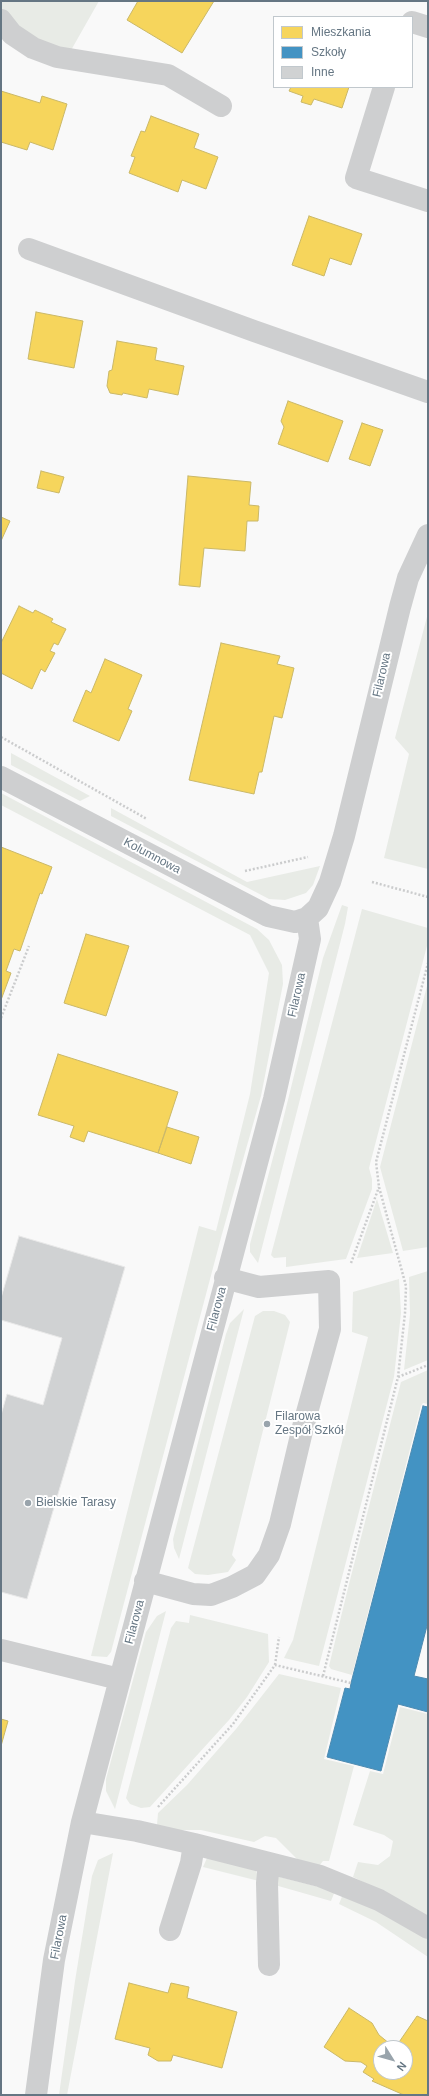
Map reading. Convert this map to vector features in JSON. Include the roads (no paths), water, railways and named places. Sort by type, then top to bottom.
[{"type":"street","points":[[1,20],[12,34],[34,48],[57,57],[168,75],[221,106]]},
{"type":"street","points":[[413,22],[428,27]]},
{"type":"street","points":[[384,88],[356,178],[428,201]]},
{"type":"street","points":[[29,249],[254,331],[428,392]]},
{"type":"street","name":"Filarowa","points":[[36,2095],[54,1960],[82,1822],[283,1060],[310,939],[307,918],[318,908],[324,897],[338,858],[408,578],[428,535]]},
{"type":"street","name":"Kolumnowa","points":[[1,777],[268,916],[295,922],[307,918]]},
{"type":"street","points":[[146,1582],[193,1594],[210,1595],[232,1587],[255,1574],[269,1556],[280,1524],[303,1427],[330,1329],[329,1281],[258,1287],[225,1278]]},
{"type":"street","points":[[1,1650],[119,1679]]},
{"type":"street","points":[[82,1822],[136,1831],[194,1844],[320,1876],[379,1900],[428,1928]]},
{"type":"street","points":[[170,1930],[191,1863],[194,1844]]},
{"type":"street","points":[[269,1863],[267,1883],[269,1965]]},
{"type":"place","name":"Filarowa Zespół Szkół","points":[[267,1424]]},
{"type":"place","name":"Bielskie Tarasy","points":[[28,1503]]}]
